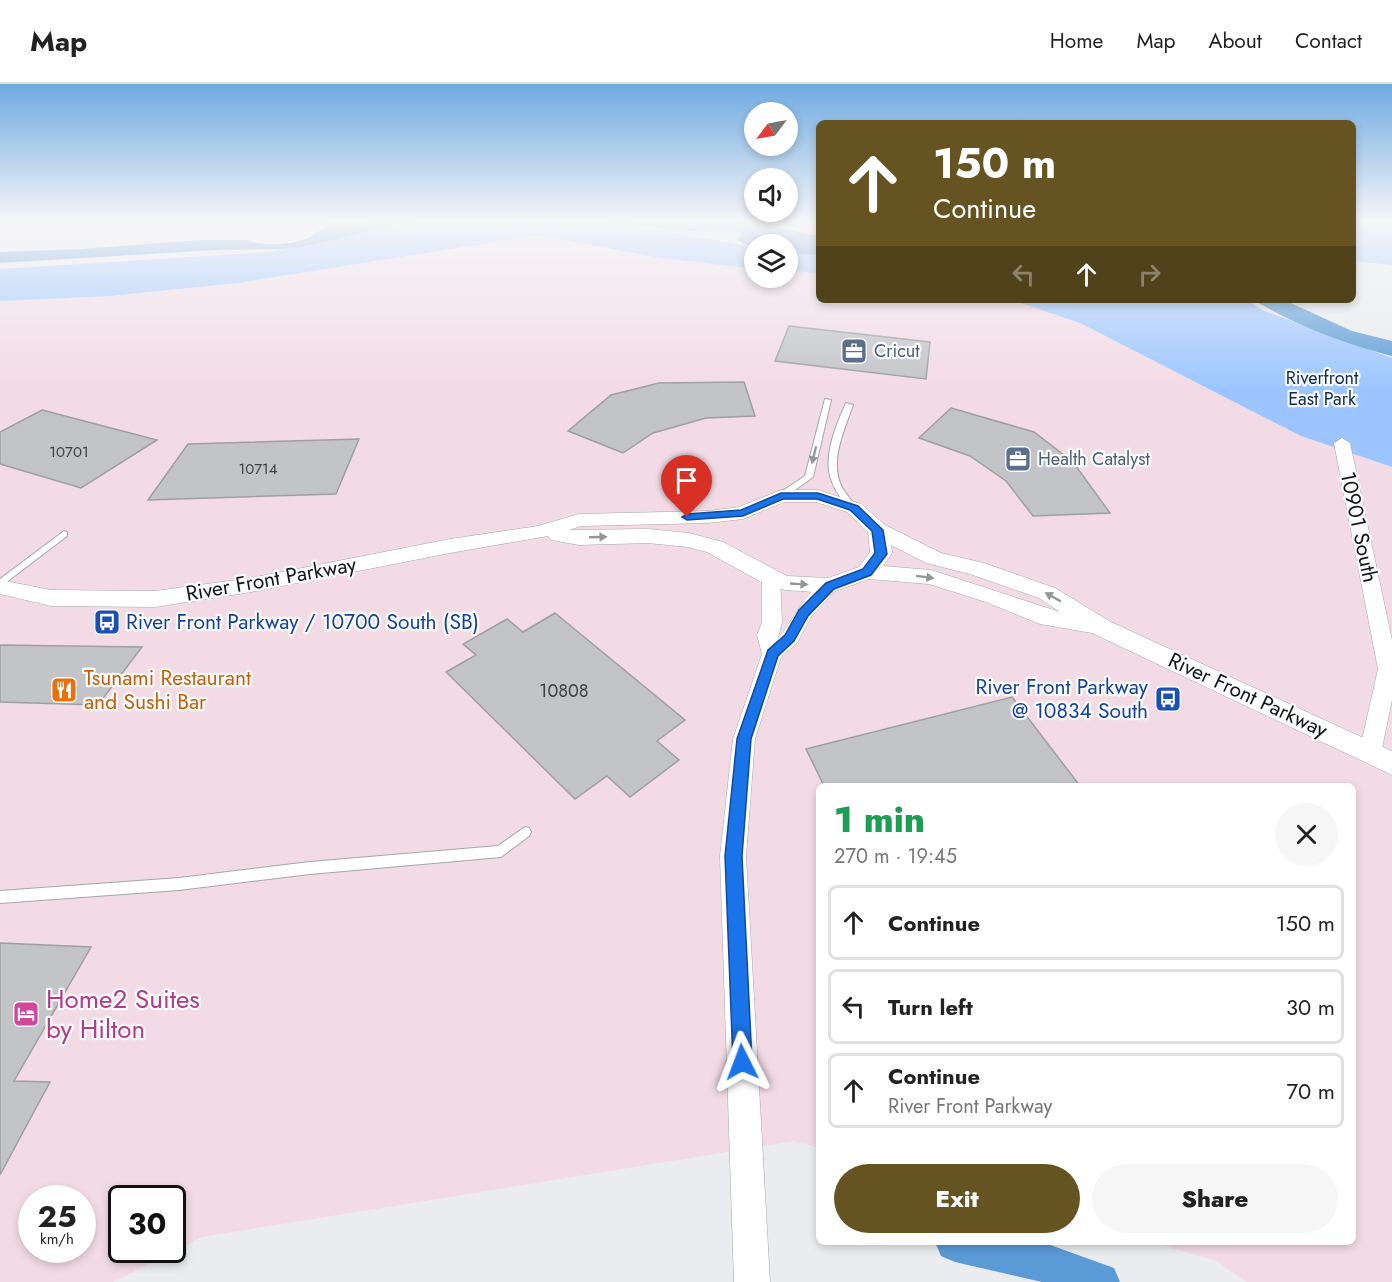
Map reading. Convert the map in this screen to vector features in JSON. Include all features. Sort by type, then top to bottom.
[{"type":"street","name":"10901 South","points":[[1342,443],[1388,669],[1381,758]]},
{"type":"street","points":[[781,496],[818,496],[854,508],[878,530],[881,554],[867,572],[830,586],[785,583],[771,579],[746,563],[733,534],[743,513],[781,496]]},
{"type":"street","name":"River Front Parkway","points":[[0,585],[51,598],[155,599],[251,585],[450,546],[540,532],[579,520],[708,517],[743,513]]},
{"type":"street","name":"River Front Parkway","points":[[878,530],[934,558],[976,568],[1047,593],[1103,628],[1381,758]]},
{"type":"street","name":"River Front Parkway","points":[[540,532],[579,538],[648,536],[689,540],[715,547],[746,563]]},
{"type":"street","name":"River Front Parkway","points":[[867,572],[931,577],[994,597],[1048,618],[1103,628]]},
{"type":"street","points":[[771,579],[772,622],[767,635],[772,654]]},
{"type":"street","points":[[752,1282],[733,856],[744,739],[772,654],[790,638],[804,614],[830,586]]},
{"type":"lane","points":[[781,496],[809,477],[827,400]]},
{"type":"lane","points":[[849,405],[832,460],[832,475],[839,490],[854,508]]},
{"type":"lane","points":[[0,585],[64,534]]},
{"type":"lane","points":[[0,897],[179,884],[310,868],[501,851],[525,832]]},
{"type":"shaded area","points":[[270,278],[744,278],[744,288],[798,288],[798,278],[816,278],[816,303],[1021,303],[1080,323],[1301,436],[1392,467],[1392,1282],[1246,1282],[1217,1261],[1161,1245],[1356,1245],[1356,783],[816,783],[816,1147],[795,1141],[202,1237],[186,1245],[186,1185],[108,1185],[108,1263],[151,1263],[113,1282],[0,1282],[0,301],[109,296]]},
{"type":"shaded area","points":[[1259,303],[1291,303],[1352,331],[1392,341],[1392,356],[1321,333]]},
{"type":"green space","points":[[0,278],[270,278],[238,283],[109,296],[0,301]]},
{"type":"green space","name":"Riverfront East Park","points":[[1021,303],[1252,303],[1262,310],[1392,358],[1392,467],[1301,436],[1080,323]]},
{"type":"building","points":[[789,326],[930,342],[926,379],[775,361]]},
{"type":"building","points":[[744,382],[755,416],[706,418],[653,433],[623,453],[568,431],[611,395],[659,383]]},
{"type":"building","points":[[951,408],[1034,432],[1073,462],[1110,513],[1033,516],[1006,481],[970,456],[919,438]]},
{"type":"building","points":[[42,410],[157,440],[81,488],[0,464],[0,432]]},
{"type":"building","points":[[359,439],[336,494],[148,500],[188,444]]},
{"type":"building","points":[[555,613],[685,720],[657,741],[679,760],[630,797],[607,776],[575,799],[446,672],[476,655],[463,644],[507,619],[523,632]]},
{"type":"building","points":[[0,645],[142,647],[98,705],[0,702]]},
{"type":"building","points":[[1012,697],[1078,783],[823,783],[806,749]]},
{"type":"building","name":"Home2 Suites by Hilton","points":[[0,943],[91,947],[14,1081],[50,1082],[0,1175]]},
{"type":"waterway","points":[[968,1245],[1039,1261],[1100,1282]]},
{"type":"place","name":"Cricut","points":[[854,351]]},
{"type":"place","name":"Health Catalyst","points":[[1018,459]]},
{"type":"place","name":"River Front Parkway / 10700 South (SB)","points":[[107,622]]},
{"type":"place","name":"Tsunami Restaurant and Sushi Bar","points":[[64,690]]},
{"type":"place","name":"River Front Parkway @ 10834 South","points":[[1168,699]]},
{"type":"place","name":"Home2 Suites by Hilton","points":[[26,1014]]},
{"type":"route","points":[[687,517],[743,513],[781,496],[818,496],[854,508],[878,530],[881,554],[867,572],[830,586],[804,614],[790,638],[772,654],[744,739],[733,856],[742,1062]]}]
